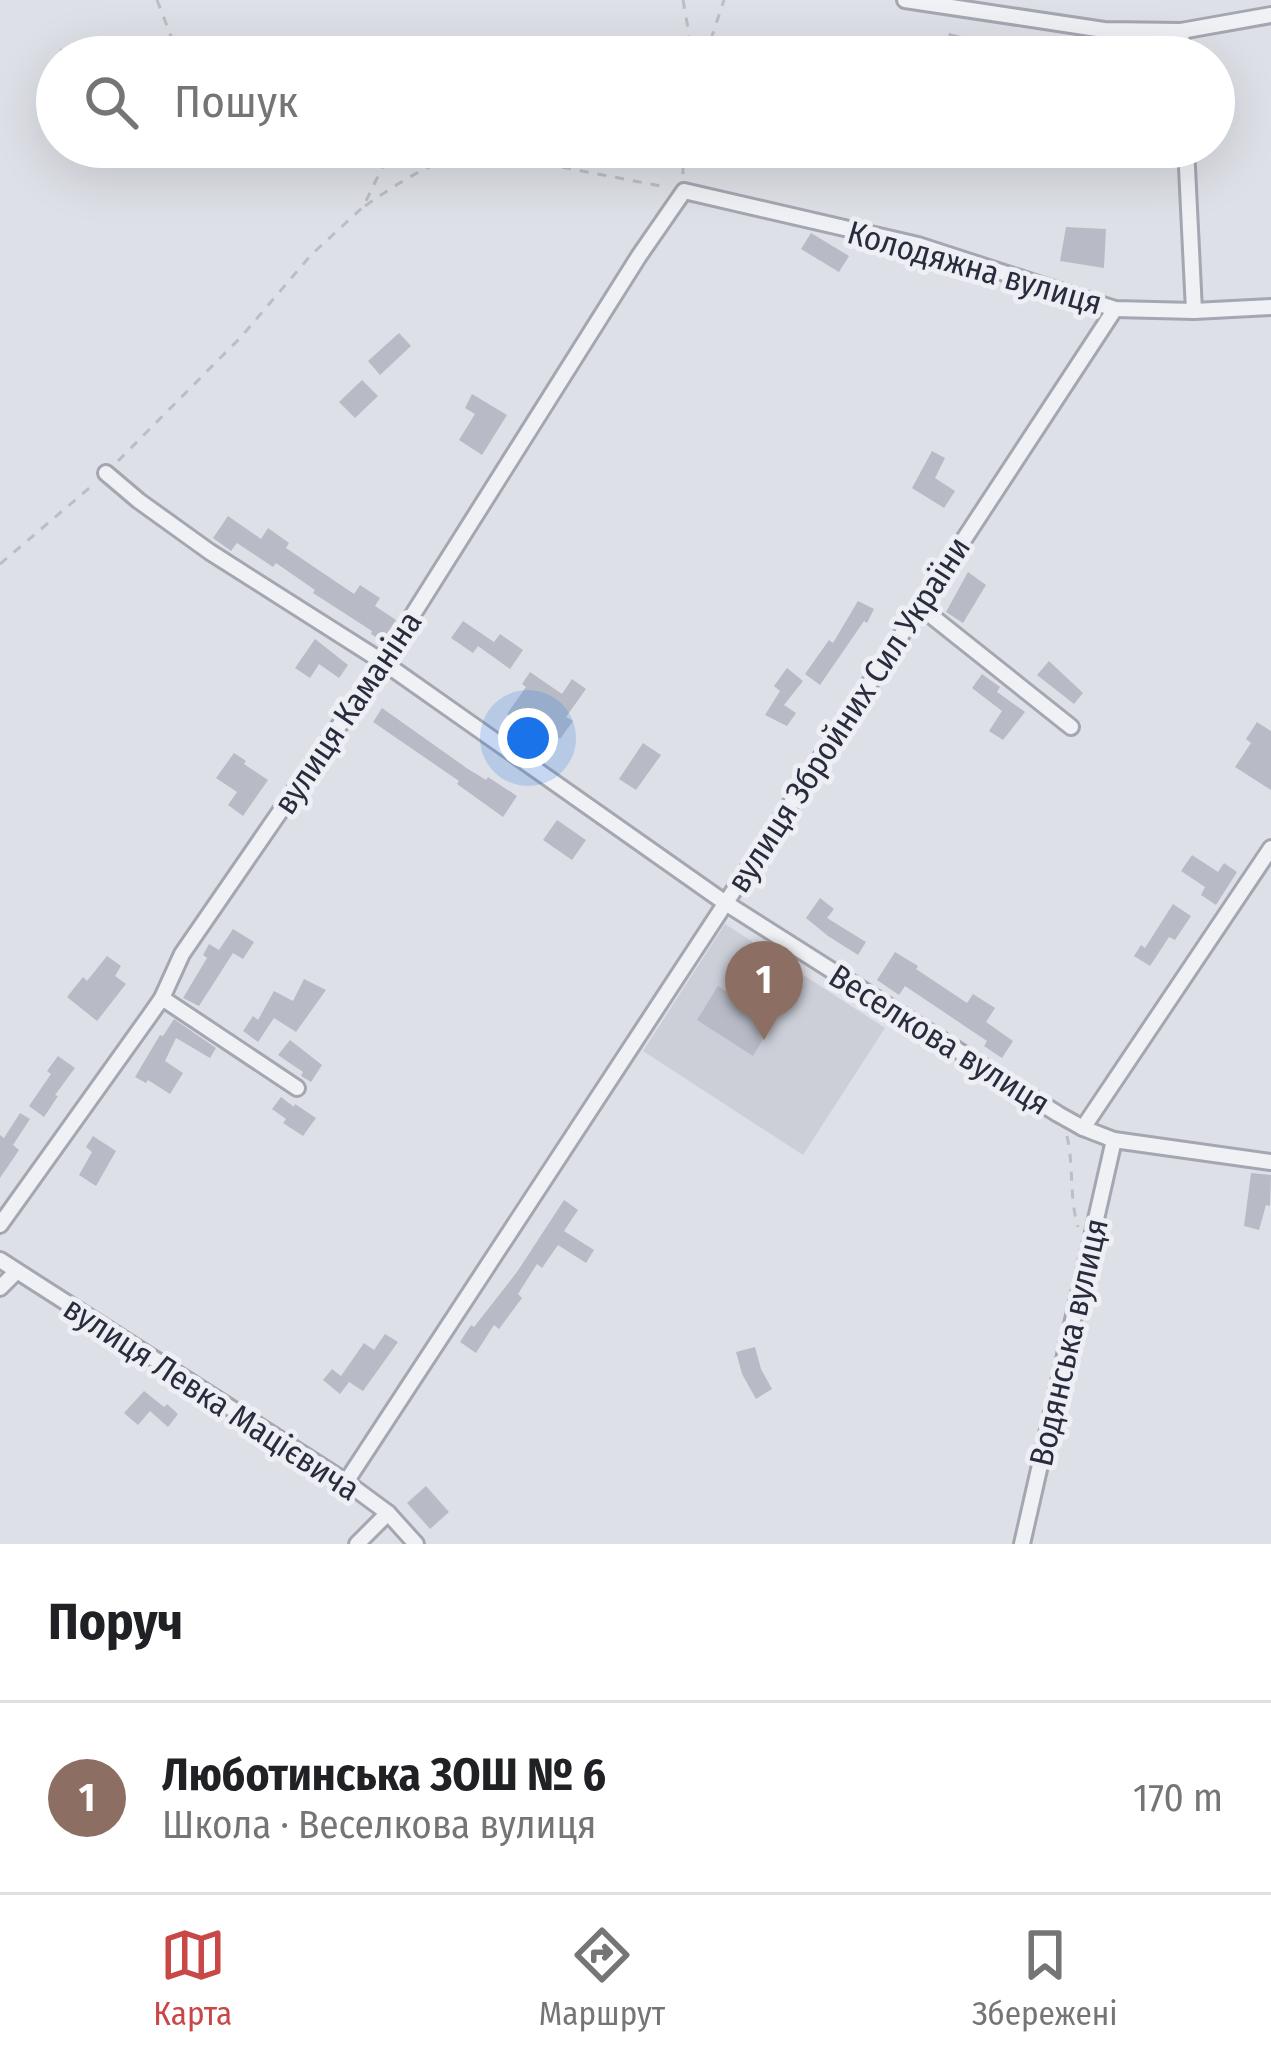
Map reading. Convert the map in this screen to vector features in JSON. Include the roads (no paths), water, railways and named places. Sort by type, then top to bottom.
[{"type":"street","points":[[905,0],[1104,30],[1180,31],[1271,15]]},
{"type":"street","points":[[1180,31],[1180,36]]},
{"type":"street","points":[[1187,168],[1194,311]]},
{"type":"street","name":"Колодяжна вулиця","points":[[684,190],[918,245],[1115,309],[1271,308]]},
{"type":"street","name":"вулиця Каманіна","points":[[0,1225],[162,998],[182,954],[383,662],[684,190]]},
{"type":"street","name":"вулиця Збройних Сил України","points":[[346,1482],[1115,309]]},
{"type":"street","name":"Веселкова вулиця","points":[[106,473],[210,552],[383,662],[724,902],[1058,1114],[1114,1141],[1271,1162]]},
{"type":"street","points":[[919,606],[1071,727]]},
{"type":"street","points":[[1082,1128],[1271,848]]},
{"type":"street","points":[[162,998],[297,1088]]},
{"type":"street","name":"Водянська вулиця","points":[[1022,1544],[1114,1141]]},
{"type":"street","name":"вулиця Левка Мацієвича","points":[[0,1260],[346,1482],[388,1513],[416,1544]]},
{"type":"street","points":[[0,1288],[16,1272]]},
{"type":"street","points":[[357,1544],[388,1513]]},
{"type":"place","name":"Люботинська ЗОШ № 6","points":[[764,1040]]}]
